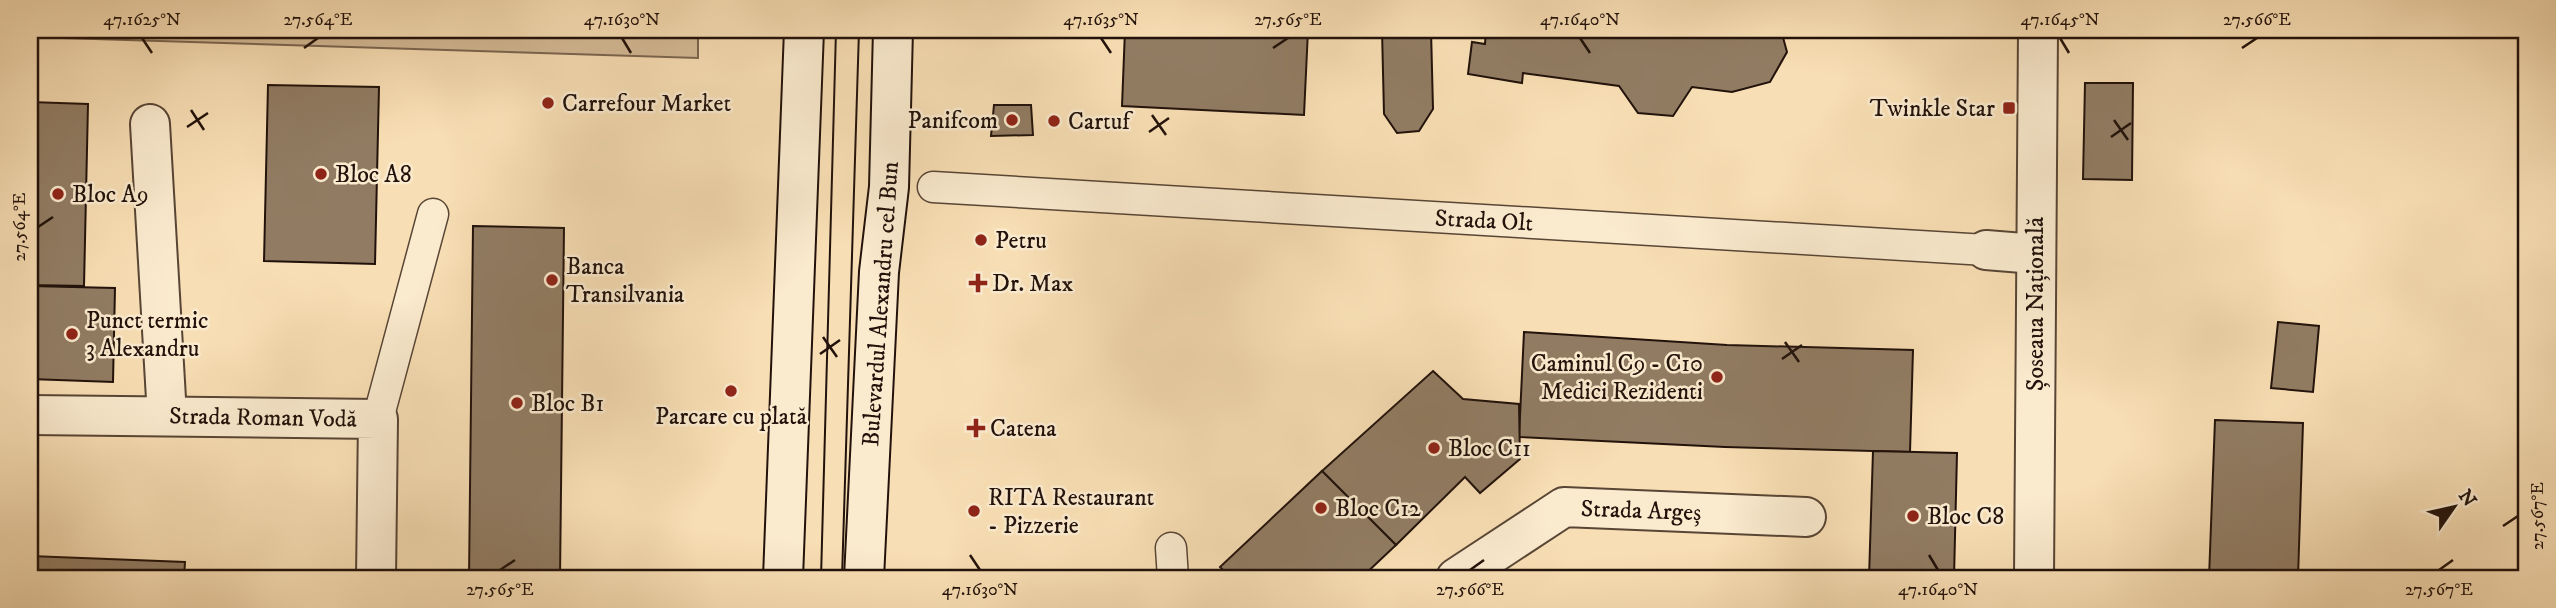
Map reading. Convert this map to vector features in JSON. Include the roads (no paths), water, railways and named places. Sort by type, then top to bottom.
[{"type":"street","points":[[783,578],[804,30]]},
{"type":"street","name":"Bulevardul Alexandru cel Bun","points":[[864,578],[879,272],[889,187],[893,30]]},
{"type":"street","name":"Șoseaua Națională","points":[[2034,578],[2038,30]]},
{"type":"street","points":[[150,124],[167,416]]},
{"type":"street","name":"Strada Olt","points":[[1986,250],[2035,254]]},
{"type":"street","name":"Strada Roman Vodă","points":[[30,415],[378,419],[376,578]]},
{"type":"street","name":"Strada Argeș","points":[[1456,578],[1564,507],[1806,517]]},
{"type":"lane","name":"Strada Olt","points":[[933,187],[1986,250]]},
{"type":"lane","points":[[378,419],[433,214]]},
{"type":"lane","points":[[1171,548],[1173,578]]},
{"type":"tram line","points":[[821,578],[836,30]]},
{"type":"tram line","points":[[842,578],[859,30]]},
{"type":"place","name":"Carrefour Market","points":[[548,103]]},
{"type":"place","name":"Twinkle Star","points":[[2009,108]]},
{"type":"place","name":"Panifcom","points":[[1012,120]]},
{"type":"place","name":"Cartuf","points":[[1054,121]]},
{"type":"place","name":"Bloc A8","points":[[321,174]]},
{"type":"place","name":"Bloc A9","points":[[58,194]]},
{"type":"place","name":"Petru","points":[[981,240]]},
{"type":"place","name":"Banca Transilvania","points":[[552,280]]},
{"type":"place","name":"Dr. Max","points":[[978,283]]},
{"type":"place","name":"Punct termic 3 Alexandru","points":[[72,334]]},
{"type":"place","name":"Caminul C9 - C10 Medici Rezidenti","points":[[1717,377]]},
{"type":"place","name":"Parcare cu plată","points":[[731,391]]},
{"type":"place","name":"Bloc B1","points":[[517,403]]},
{"type":"place","name":"Catena","points":[[976,428]]},
{"type":"place","name":"Bloc C11","points":[[1434,448]]},
{"type":"place","name":"Bloc C12","points":[[1321,508]]},
{"type":"place","name":"RITA Restaurant - Pizzerie","points":[[974,511]]},
{"type":"place","name":"Bloc C8","points":[[1913,516]]}]
